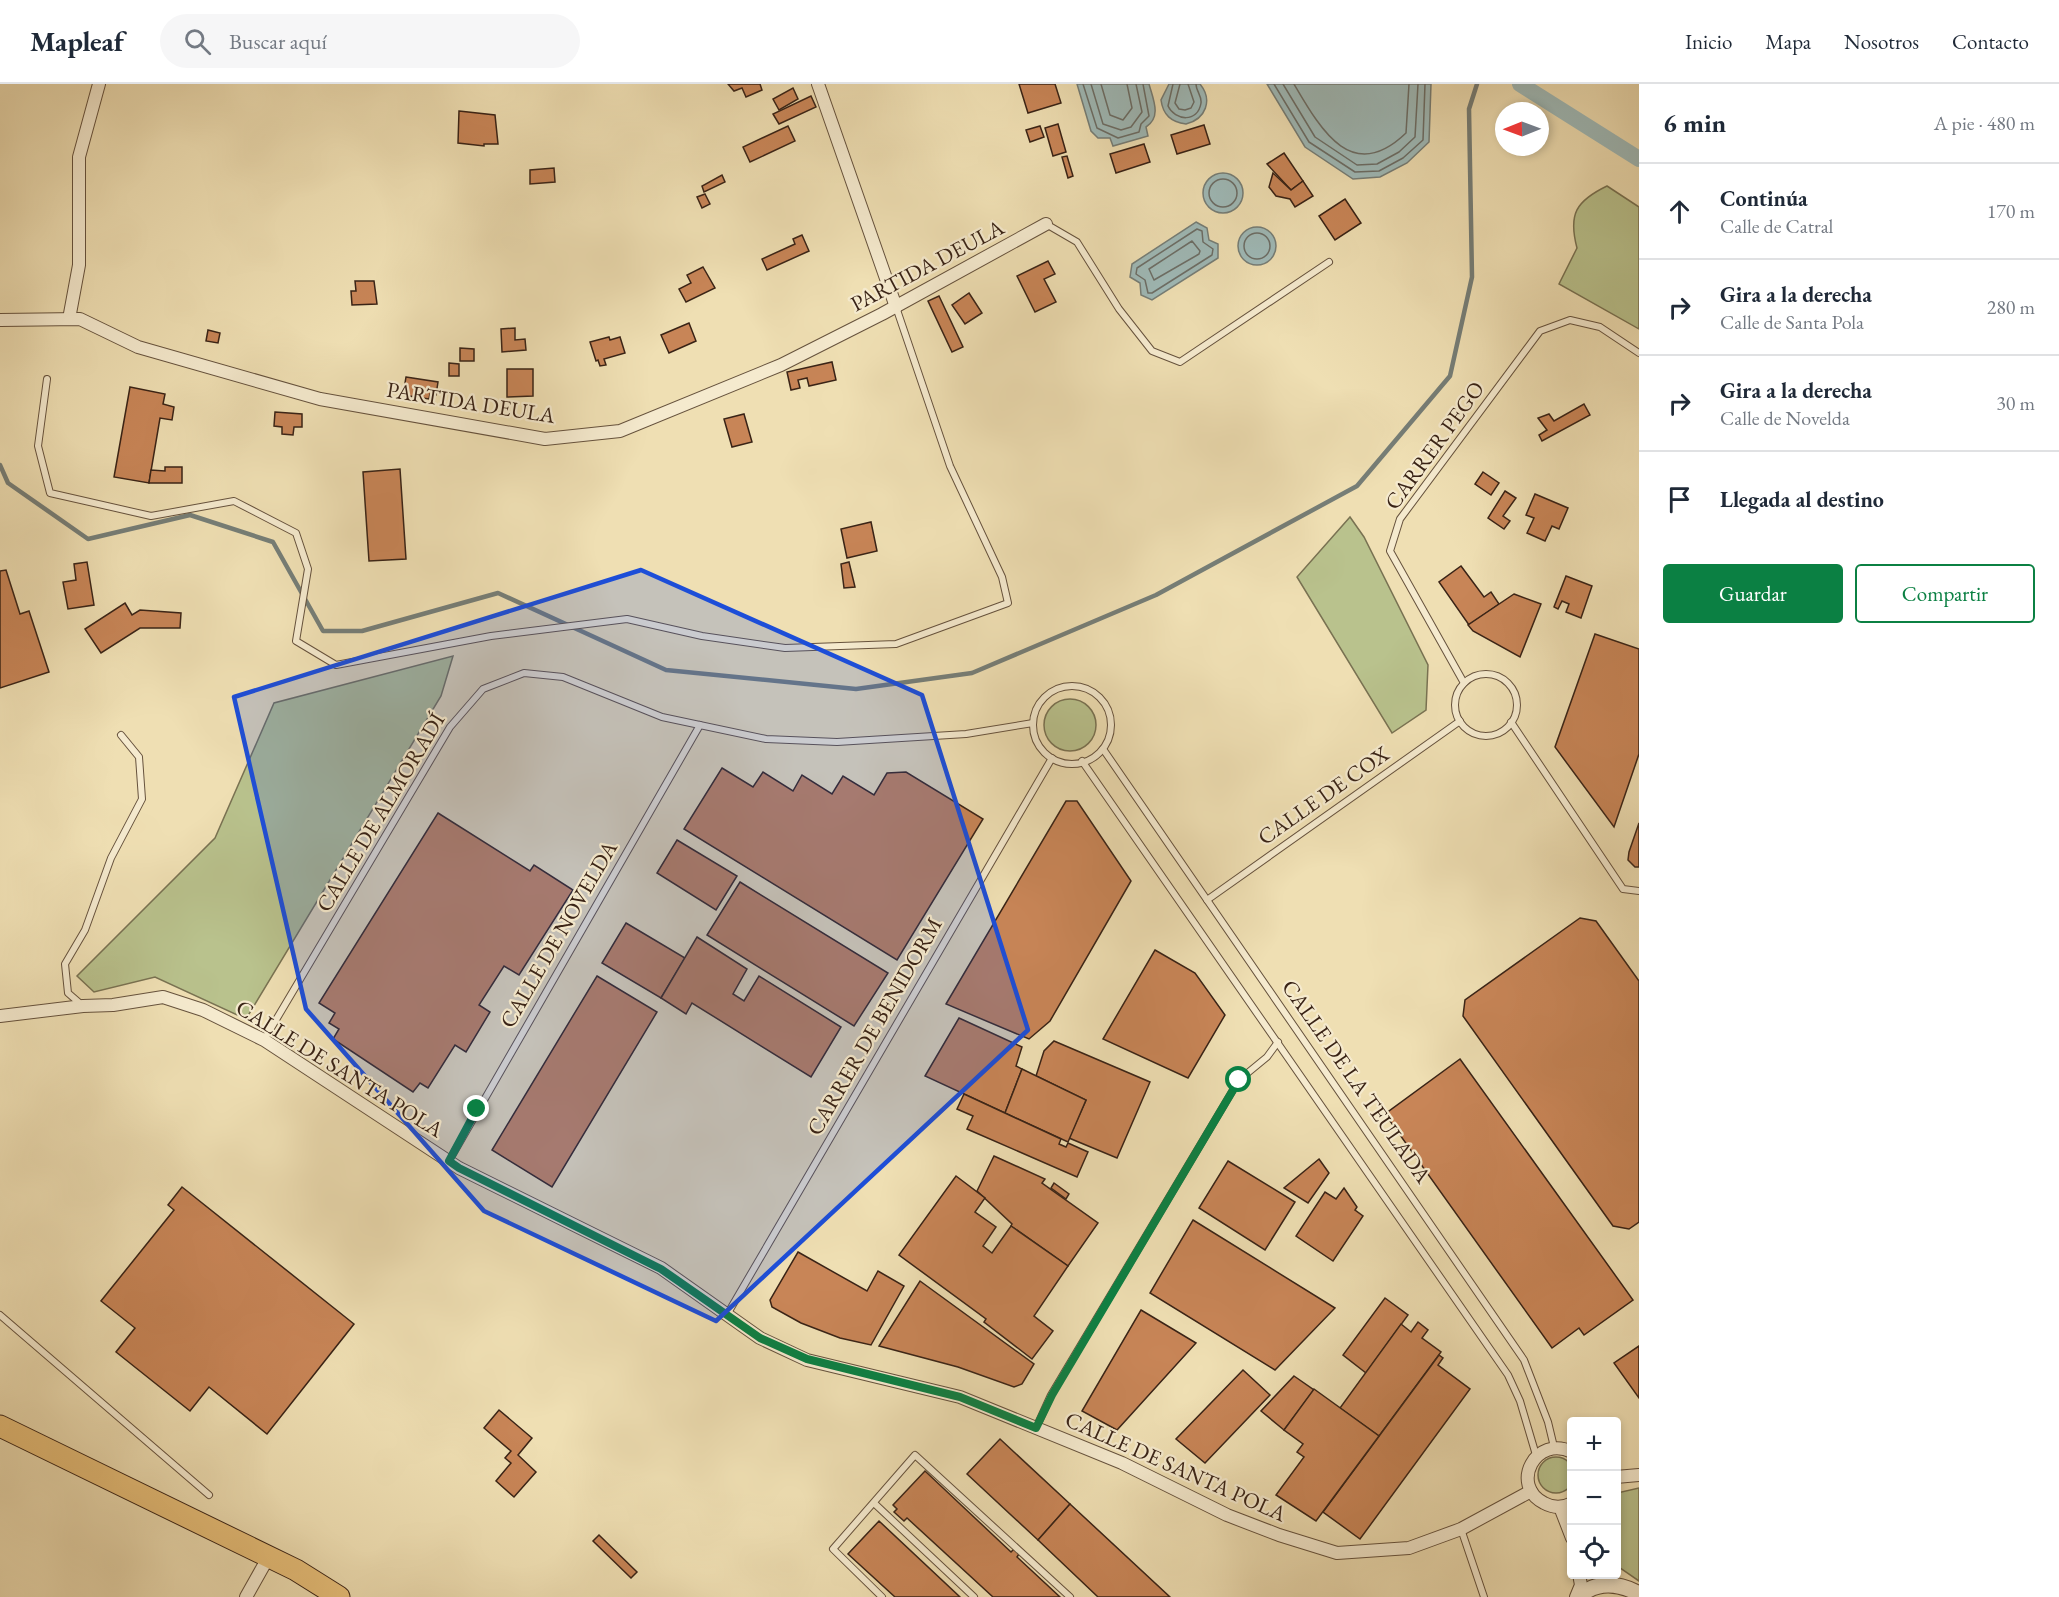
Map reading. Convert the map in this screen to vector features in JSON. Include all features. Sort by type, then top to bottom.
[{"type":"highway","points":[[0,1426],[269,1556],[339,1597]]},
{"type":"street","points":[[69,319],[79,265],[79,158],[99,84]]},
{"type":"street","points":[[818,84],[896,306]]},
{"type":"street","name":"PARTIDA DEULA","points":[[0,320],[80,319],[138,347],[320,399],[546,439],[620,431],[781,365],[896,306],[1046,224]]},
{"type":"street","name":"CALLE DE SANTA POLA","points":[[0,1016],[163,998],[204,1010],[264,1040],[449,1161],[661,1269],[760,1338],[807,1359],[960,1397],[1122,1463],[1227,1515],[1279,1535],[1337,1553],[1409,1548],[1461,1529],[1530,1491]]},
{"type":"street","points":[[1567,1451],[1554,1447],[1536,1455],[1527,1474],[1530,1491],[1537,1500],[1550,1506],[1566,1505],[1570,1525]]},
{"type":"street","points":[[1621,1477],[1639,1475]]},
{"type":"street","points":[[246,1597],[269,1556]]},
{"type":"street","points":[[1578,1597],[1580,1579]]},
{"type":"street","points":[[1578,1597],[1608,1579],[1639,1594]]},
{"type":"lane","points":[[1046,224],[1077,242],[1119,309],[1152,351],[1180,362],[1329,262]]},
{"type":"lane","points":[[47,379],[38,446],[50,493],[152,516],[234,501],[296,533],[308,569],[296,641],[336,665],[491,636],[627,619],[702,636],[785,648],[896,644],[1008,603],[1002,577],[950,466],[896,306]]},
{"type":"lane","name":"CARRER PEGO","points":[[1464,683],[1390,551],[1400,519],[1540,331],[1570,320],[1600,327],[1639,353]]},
{"type":"lane","name":"CALLE DE ALMORADÍ","points":[[264,1040],[450,727],[483,689],[524,673],[563,677],[662,717],[766,739],[837,742],[966,734],[1033,723]]},
{"type":"lane","points":[[1483,674],[1504,680],[1516,702],[1511,722],[1496,734],[1485,736],[1469,731],[1460,722],[1455,708],[1456,698],[1464,683],[1483,674]]},
{"type":"lane","points":[[1082,687],[1094,693],[1109,711],[1111,725],[1109,737],[1103,749],[1095,756],[1082,761],[1064,763],[1052,758],[1037,742],[1033,723],[1036,709],[1048,694],[1060,688],[1082,687]]},
{"type":"lane","name":"CALLE DE COX","points":[[1207,900],[1460,722]]},
{"type":"lane","points":[[1511,722],[1623,889],[1639,891]]},
{"type":"lane","name":"CALLE DE NOVELDA","points":[[449,1161],[700,725]]},
{"type":"lane","points":[[84,1006],[68,993],[65,964],[85,930],[111,858],[142,799],[139,757],[121,735]]},
{"type":"lane","name":"CALLE DE LA TEULADA","points":[[1103,749],[1524,1360],[1548,1422],[1554,1447]]},
{"type":"lane","name":"CARRER DE BENIDORM","points":[[728,1314],[1052,758]]},
{"type":"lane","name":"CALLE DE LA TEULADA","points":[[1082,761],[1508,1375],[1520,1401],[1536,1455]]},
{"type":"lane","points":[[1036,1428],[1052,1395],[1239,1080],[1267,1058],[1278,1042]]},
{"type":"lane","points":[[0,1315],[209,1495]]},
{"type":"lane","points":[[882,1597],[833,1549],[875,1504],[915,1455],[1070,1597]]},
{"type":"lane","points":[[875,1504],[974,1597]]},
{"type":"lane","points":[[1461,1529],[1484,1597]]},
{"type":"highlighted area","points":[[641,570],[922,695],[1028,1030],[716,1321],[484,1211],[306,1009],[234,697]]},
{"type":"green space","points":[[1607,186],[1639,207],[1639,329],[1559,284],[1577,248],[1574,236],[1574,217],[1577,210],[1588,197]]},
{"type":"green space","points":[[1350,517],[1364,537],[1428,665],[1426,710],[1392,733],[1297,577]]},
{"type":"green space","points":[[453,656],[441,696],[246,1019],[155,977],[94,992],[77,976],[215,838],[274,703]]},
{"type":"green space","points":[[1070,699],[1080,701],[1088,707],[1094,715],[1096,725],[1094,735],[1088,743],[1080,749],[1070,751],[1060,749],[1052,743],[1046,735],[1044,725],[1046,715],[1052,707],[1060,701]]},
{"type":"green space","points":[[1549,1458],[1563,1458],[1567,1461],[1567,1489],[1563,1492],[1549,1492],[1539,1482],[1539,1468]]},
{"type":"green space","points":[[1639,1488],[1639,1581],[1621,1568],[1621,1492]]},
{"type":"water","points":[[1077,84],[1149,84],[1155,113],[1151,123],[1146,127],[1148,136],[1113,146],[1110,138],[1098,138],[1091,131]]},
{"type":"water","points":[[1169,84],[1200,84],[1204,90],[1207,102],[1205,108],[1193,122],[1186,124],[1176,122],[1164,110],[1161,100]]},
{"type":"water","points":[[1267,84],[1431,84],[1429,142],[1407,163],[1380,177],[1353,179],[1305,147]]},
{"type":"water","points":[[1223,173],[1231,174],[1237,179],[1242,185],[1242,201],[1237,207],[1231,212],[1223,213],[1215,212],[1209,207],[1204,201],[1203,193],[1204,185],[1209,179],[1215,174]]},
{"type":"water","points":[[1196,222],[1207,228],[1209,240],[1218,244],[1218,258],[1152,300],[1141,295],[1140,283],[1130,277],[1132,264]]},
{"type":"water","points":[[1257,227],[1271,232],[1276,246],[1271,260],[1257,265],[1243,260],[1238,246],[1243,232]]},
{"type":"building","points":[[728,84],[760,84],[762,90],[746,97],[742,88],[734,91]]},
{"type":"building","points":[[1019,84],[1055,84],[1061,103],[1028,113]]},
{"type":"building","points":[[793,88],[798,99],[779,110],[773,99]]},
{"type":"building","points":[[811,96],[816,107],[779,124],[773,114]]},
{"type":"building","points":[[459,111],[495,115],[498,144],[484,144],[484,146],[458,143]]},
{"type":"building","points":[[1058,124],[1066,152],[1053,156],[1045,128]]},
{"type":"building","points":[[1204,125],[1210,144],[1177,154],[1171,135]]},
{"type":"building","points":[[788,126],[795,141],[750,162],[743,147]]},
{"type":"building","points":[[1040,126],[1044,137],[1030,142],[1026,130]]},
{"type":"building","points":[[1144,144],[1150,162],[1116,173],[1110,154]]},
{"type":"building","points":[[1284,153],[1303,181],[1291,190],[1267,164]]},
{"type":"building","points":[[1067,156],[1073,176],[1068,178],[1062,157]]},
{"type":"building","points":[[554,168],[555,182],[530,184],[530,170]]},
{"type":"building","points":[[1273,173],[1291,190],[1303,181],[1313,196],[1295,207],[1290,199],[1276,196],[1269,187]]},
{"type":"building","points":[[722,175],[725,182],[704,192],[702,186]]},
{"type":"building","points":[[705,194],[710,204],[702,208],[697,197]]},
{"type":"building","points":[[1345,199],[1361,223],[1335,240],[1319,216]]},
{"type":"building","points":[[802,235],[809,251],[767,270],[762,259],[795,244],[793,239]]},
{"type":"building","points":[[1048,261],[1055,274],[1044,279],[1056,302],[1035,312],[1017,276]]},
{"type":"building","points":[[703,267],[715,288],[686,302],[679,289],[691,283],[687,275]]},
{"type":"building","points":[[355,281],[374,281],[377,304],[352,305],[351,291],[356,291]]},
{"type":"building","points":[[969,293],[982,313],[965,324],[952,305]]},
{"type":"building","points":[[939,296],[963,347],[952,352],[928,301]]},
{"type":"building","points":[[689,323],[696,341],[669,353],[661,335]]},
{"type":"building","points":[[515,328],[515,340],[525,339],[526,350],[502,352],[501,329]]},
{"type":"building","points":[[208,330],[220,333],[218,343],[206,341]]},
{"type":"building","points":[[609,337],[610,340],[620,337],[625,353],[604,359],[606,365],[600,366],[590,342]]},
{"type":"building","points":[[460,348],[474,349],[474,361],[460,361]]},
{"type":"building","points":[[832,362],[836,380],[809,386],[807,378],[798,380],[800,388],[791,390],[787,372]]},
{"type":"building","points":[[449,363],[459,364],[459,376],[449,376]]},
{"type":"building","points":[[507,369],[533,369],[533,396],[507,397]]},
{"type":"building","points":[[406,377],[438,382],[436,395],[430,394],[429,399],[403,395]]},
{"type":"building","points":[[130,387],[165,394],[163,404],[174,407],[172,420],[160,418],[149,483],[114,477]]},
{"type":"building","points":[[1584,404],[1590,415],[1542,441],[1539,435],[1547,430],[1538,418],[1549,414],[1554,421]]},
{"type":"building","points":[[275,412],[302,414],[302,427],[294,427],[293,435],[282,434],[282,427],[274,426]]},
{"type":"building","points":[[744,414],[752,442],[732,447],[724,419]]},
{"type":"building","points":[[165,467],[182,467],[182,483],[149,483],[151,470],[165,471]]},
{"type":"building","points":[[400,469],[406,559],[369,561],[363,472]]},
{"type":"building","points":[[1483,472],[1499,483],[1491,495],[1475,484]]},
{"type":"building","points":[[1505,491],[1516,498],[1503,516],[1510,521],[1504,529],[1488,518]]},
{"type":"building","points":[[1535,494],[1568,508],[1559,529],[1552,526],[1545,541],[1527,533],[1534,518],[1526,515]]},
{"type":"building","points":[[871,522],[877,551],[847,558],[841,529]]},
{"type":"building","points":[[87,562],[94,605],[68,609],[63,582],[76,580],[74,564]]},
{"type":"building","points":[[849,562],[855,587],[844,588],[841,564]]},
{"type":"building","points":[[1461,566],[1484,597],[1491,592],[1499,604],[1469,625],[1439,582]]},
{"type":"building","points":[[6,570],[20,614],[29,611],[49,672],[0,688],[0,571]]},
{"type":"building","points":[[1566,576],[1592,586],[1581,618],[1566,612],[1569,604],[1562,601],[1558,609],[1554,607]]},
{"type":"building","points":[[1514,594],[1541,604],[1520,657],[1473,631],[1468,625]]},
{"type":"building","points":[[125,603],[132,615],[140,610],[181,613],[180,628],[140,628],[101,653],[85,629]]},
{"type":"building","points":[[1595,634],[1639,649],[1639,754],[1614,827],[1555,747]]},
{"type":"building","points":[[722,768],[753,787],[763,772],[793,791],[802,775],[832,794],[843,776],[874,795],[887,773],[906,772],[983,819],[897,960],[684,829]]},
{"type":"building","points":[[1066,801],[1077,801],[1131,881],[1050,1021],[1029,1039],[946,1004]]},
{"type":"building","points":[[438,813],[530,871],[534,865],[573,890],[519,975],[504,966],[479,1005],[490,1012],[466,1052],[455,1045],[428,1088],[420,1083],[413,1092],[333,1039],[339,1029],[329,1023],[335,1013],[319,1003]]},
{"type":"building","points":[[1639,823],[1639,867],[1635,867],[1628,860]]},
{"type":"building","points":[[677,840],[737,876],[716,910],[657,873]]},
{"type":"building","points":[[740,882],[888,973],[854,1026],[707,935]]},
{"type":"building","points":[[1580,918],[1596,921],[1639,981],[1639,1222],[1629,1229],[1613,1226],[1463,1016],[1465,1000]]},
{"type":"building","points":[[626,923],[685,958],[661,998],[602,963]]},
{"type":"building","points":[[697,937],[747,969],[733,994],[744,1001],[759,976],[841,1027],[811,1077],[692,1003],[686,1014],[661,998]]},
{"type":"building","points":[[1155,950],[1195,973],[1225,1015],[1188,1078],[1103,1039]]},
{"type":"building","points":[[597,976],[657,1012],[552,1187],[492,1150]]},
{"type":"building","points":[[959,1018],[1022,1047],[1016,1066],[1022,1069],[1005,1113],[925,1076]]},
{"type":"building","points":[[1054,1041],[1150,1082],[1117,1158],[1069,1138],[1086,1100],[1036,1076],[1044,1051]]},
{"type":"building","points":[[1460,1059],[1633,1300],[1584,1335],[1579,1328],[1552,1348],[1385,1114]]},
{"type":"building","points":[[1022,1069],[1086,1100],[1068,1142],[1005,1113]]},
{"type":"building","points":[[964,1094],[1061,1139],[1059,1144],[1066,1147],[1068,1143],[1088,1152],[1077,1177],[967,1129],[973,1116],[957,1109]]},
{"type":"building","points":[[994,1156],[1045,1179],[1042,1183],[1098,1223],[1068,1266],[1011,1226],[1012,1224],[977,1191]]},
{"type":"building","points":[[1319,1159],[1329,1173],[1308,1203],[1284,1188]]},
{"type":"building","points":[[1228,1161],[1295,1202],[1265,1250],[1199,1208]]},
{"type":"building","points":[[956,1176],[985,1198],[975,1212],[996,1227],[983,1246],[992,1253],[1011,1226],[1068,1266],[1034,1316],[1053,1331],[1032,1359],[984,1322],[986,1319],[899,1255]]},
{"type":"building","points":[[1054,1183],[1069,1194],[1066,1199],[1051,1188]]},
{"type":"building","points":[[182,1187],[354,1324],[267,1434],[209,1387],[190,1411],[116,1352],[135,1328],[101,1301],[174,1210],[168,1205]]},
{"type":"building","points":[[1344,1188],[1357,1207],[1355,1210],[1363,1216],[1333,1261],[1296,1236],[1325,1192],[1336,1199]]},
{"type":"building","points":[[1193,1220],[1335,1308],[1275,1370],[1150,1293]]},
{"type":"building","points":[[798,1252],[867,1291],[878,1271],[904,1286],[871,1345],[840,1338],[801,1323],[772,1307],[770,1300]]},
{"type":"building","points":[[920,1281],[1034,1364],[1022,1384],[1014,1387],[958,1367],[879,1346]]},
{"type":"building","points":[[1385,1298],[1408,1315],[1366,1373],[1343,1355]]},
{"type":"building","points":[[1141,1310],[1196,1343],[1117,1430],[1082,1411]]},
{"type":"building","points":[[1418,1322],[1428,1330],[1422,1338],[1441,1352],[1379,1436],[1340,1408],[1401,1324],[1411,1332]]},
{"type":"building","points":[[1639,1346],[1639,1398],[1614,1363]]},
{"type":"building","points":[[1439,1355],[1443,1358],[1438,1365],[1470,1389],[1360,1539],[1323,1512]]},
{"type":"building","points":[[1243,1370],[1270,1395],[1205,1463],[1176,1439]]},
{"type":"building","points":[[1294,1376],[1314,1390],[1284,1430],[1261,1411]]},
{"type":"building","points":[[1314,1389],[1379,1436],[1316,1521],[1276,1495],[1304,1457],[1297,1452],[1303,1444],[1284,1430]]},
{"type":"building","points":[[499,1410],[532,1438],[518,1455],[536,1472],[514,1497],[496,1481],[511,1463],[505,1458],[511,1451],[484,1428]]},
{"type":"building","points":[[1000,1439],[1070,1504],[1038,1540],[967,1474]]},
{"type":"building","points":[[925,1471],[1011,1552],[1014,1549],[1019,1554],[1017,1557],[1060,1597],[993,1597],[907,1518],[904,1521],[894,1512],[897,1509],[893,1505]]},
{"type":"building","points":[[1070,1504],[1170,1597],[1098,1597],[1038,1540]]},
{"type":"building","points":[[879,1521],[960,1597],[895,1597],[848,1554]]},
{"type":"building","points":[[599,1535],[637,1572],[631,1578],[593,1541]]},
{"type":"waterway","points":[[0,465],[8,483],[88,539],[190,515],[273,542],[323,631],[362,631],[498,593],[666,670],[856,689],[972,673],[1156,595],[1357,486],[1450,376],[1472,277],[1469,109],[1477,84]]},
{"type":"waterway","points":[[1520,84],[1639,159]]},
{"type":"route","points":[[477,1109],[449,1161],[459,1168],[661,1269],[721,1308],[760,1338],[807,1359],[960,1397],[1036,1428],[1052,1395],[1239,1080]]}]
